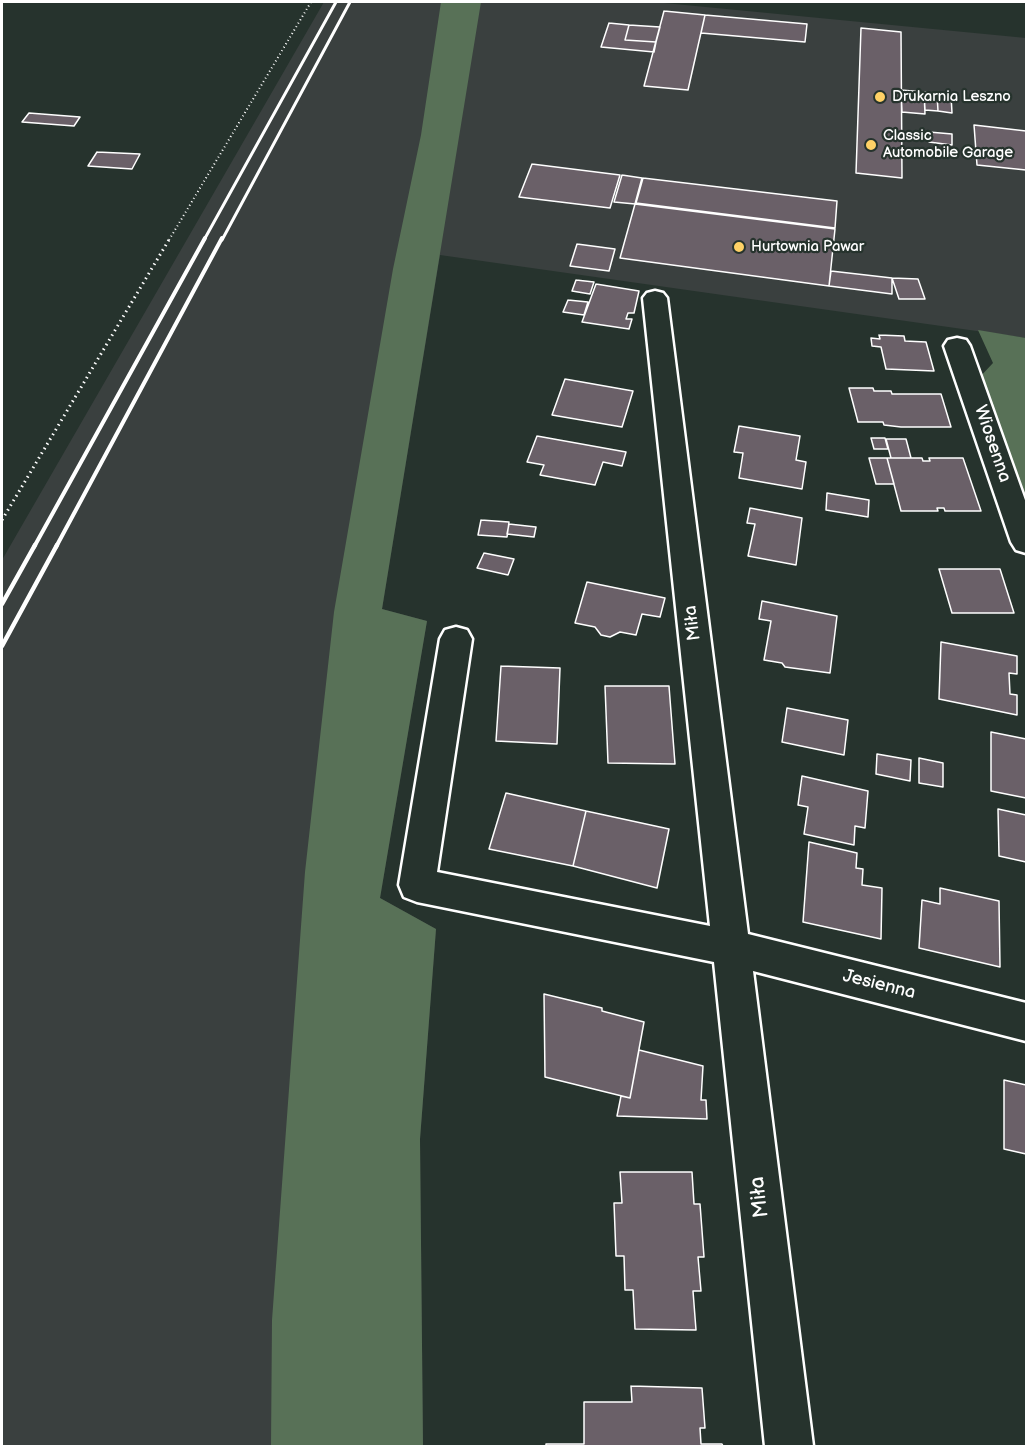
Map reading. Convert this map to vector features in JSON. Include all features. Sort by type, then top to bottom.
[{"type":"street","name":"Miła","points":[[655,298],[789,1446]]},
{"type":"street","name":"Wiosenna","points":[[957,346],[1026,542]]},
{"type":"street","points":[[456,639],[417,885],[731,948]]},
{"type":"street","name":"Jesienna","points":[[731,948],[1026,1022]]},
{"type":"path","points":[[2,520],[311,2]]},
{"type":"shaded area","points":[[324,2],[654,2],[1026,38],[1026,338],[440,255],[382,609],[427,621],[380,898],[436,929],[420,1139],[423,1446],[2,1446],[2,560]]},
{"type":"green space","points":[[441,2],[481,2],[382,609],[427,621],[380,898],[436,929],[420,1139],[423,1446],[271,1446],[272,1320],[305,872],[334,612],[393,269],[421,135]]},
{"type":"green space","points":[[978,330],[1026,338],[1026,511],[978,379],[993,363]]},
{"type":"building","points":[[664,11],[705,15],[688,90],[644,86]]},
{"type":"building","points":[[705,15],[807,24],[805,42],[701,33]]},
{"type":"building","points":[[609,23],[629,25],[625,40],[656,42],[654,52],[601,47]]},
{"type":"building","points":[[629,25],[660,27],[656,42],[625,40]]},
{"type":"building","points":[[861,28],[901,32],[902,178],[856,173]]},
{"type":"building","points":[[901,90],[924,92],[925,114],[902,112]]},
{"type":"building","points":[[924,92],[937,94],[938,111],[925,110]]},
{"type":"building","points":[[937,94],[951,95],[952,113],[938,111]]},
{"type":"building","points":[[29,113],[80,117],[74,126],[22,122]]},
{"type":"building","points":[[974,125],[1026,131],[1026,170],[977,165]]},
{"type":"building","points":[[929,132],[952,134],[952,145],[929,142]]},
{"type":"building","points":[[97,152],[140,154],[132,169],[88,166]]},
{"type":"building","points":[[532,164],[620,175],[610,208],[519,197]]},
{"type":"building","points":[[622,175],[642,178],[635,204],[614,202]]},
{"type":"building","points":[[643,178],[837,201],[835,228],[636,203]]},
{"type":"building","points":[[635,204],[835,229],[829,286],[620,258]]},
{"type":"building","points":[[577,244],[615,249],[609,271],[570,266]]},
{"type":"building","points":[[831,271],[892,278],[892,294],[829,286]]},
{"type":"building","points":[[892,278],[918,279],[925,299],[899,299]]},
{"type":"building","points":[[576,280],[594,282],[590,294],[572,291]]},
{"type":"building","points":[[596,284],[639,291],[634,313],[628,313],[626,319],[632,319],[629,329],[582,322]]},
{"type":"building","points":[[568,300],[588,302],[584,315],[563,312]]},
{"type":"building","points":[[879,335],[904,336],[905,341],[926,342],[934,371],[886,369],[881,347],[872,346],[871,338],[880,339]]},
{"type":"building","points":[[565,379],[633,391],[622,427],[552,415]]},
{"type":"building","points":[[849,388],[873,388],[874,391],[891,391],[892,394],[941,394],[951,427],[901,427],[884,425],[883,422],[858,422]]},
{"type":"building","points":[[739,426],[800,436],[796,460],[806,462],[802,489],[739,478],[743,453],[734,452]]},
{"type":"building","points":[[537,436],[626,452],[622,466],[603,462],[595,485],[540,475],[544,465],[527,462]]},
{"type":"building","points":[[871,438],[885,438],[888,449],[874,449]]},
{"type":"building","points":[[886,439],[906,439],[911,458],[891,458]]},
{"type":"building","points":[[869,458],[887,458],[894,484],[876,484]]},
{"type":"building","points":[[887,458],[922,458],[923,461],[930,461],[929,458],[963,458],[981,511],[945,511],[944,508],[937,508],[938,511],[901,511]]},
{"type":"building","points":[[827,493],[869,500],[868,517],[826,510]]},
{"type":"building","points":[[750,508],[802,518],[796,565],[748,556],[755,524],[747,523]]},
{"type":"building","points":[[481,520],[509,522],[507,537],[478,535]]},
{"type":"building","points":[[509,524],[536,527],[534,537],[507,534]]},
{"type":"building","points":[[484,553],[514,559],[508,575],[477,568]]},
{"type":"building","points":[[939,569],[1000,569],[1014,613],[952,613]]},
{"type":"building","points":[[587,582],[665,598],[660,617],[642,614],[636,635],[620,632],[610,637],[601,635],[595,627],[575,623]]},
{"type":"building","points":[[762,601],[837,616],[830,673],[785,667],[782,663],[764,660],[771,621],[759,619]]},
{"type":"building","points":[[941,642],[1017,656],[1017,674],[1009,673],[1010,694],[1017,695],[1017,715],[939,699]]},
{"type":"building","points":[[501,666],[560,668],[557,744],[496,741]]},
{"type":"building","points":[[605,686],[669,686],[675,764],[608,763]]},
{"type":"building","points":[[787,708],[848,720],[844,755],[782,742]]},
{"type":"building","points":[[991,732],[1026,739],[1026,798],[991,791]]},
{"type":"building","points":[[877,754],[911,760],[910,781],[876,774]]},
{"type":"building","points":[[919,758],[943,763],[943,787],[919,783]]},
{"type":"building","points":[[802,776],[868,791],[865,828],[855,826],[854,845],[804,834],[808,807],[798,805]]},
{"type":"building","points":[[506,793],[586,811],[573,866],[489,849]]},
{"type":"building","points":[[998,809],[1026,815],[1026,862],[999,856]]},
{"type":"building","points":[[586,811],[669,829],[657,888],[573,866]]},
{"type":"building","points":[[809,842],[857,853],[856,868],[863,869],[862,885],[882,888],[881,939],[803,922]]},
{"type":"building","points":[[940,888],[999,901],[1000,967],[919,948],[922,900],[940,904]]},
{"type":"building","points":[[544,994],[602,1008],[602,1011],[644,1022],[630,1098],[545,1077]]},
{"type":"building","points":[[639,1050],[703,1066],[701,1100],[706,1100],[707,1119],[617,1116],[621,1096],[630,1098]]},
{"type":"building","points":[[1004,1080],[1026,1085],[1026,1154],[1004,1149]]},
{"type":"building","points":[[620,1172],[692,1172],[694,1204],[700,1204],[704,1257],[698,1257],[701,1291],[693,1291],[696,1330],[635,1329],[633,1290],[625,1290],[624,1256],[616,1256],[614,1203],[622,1203]]},
{"type":"building","points":[[631,1386],[702,1388],[705,1428],[700,1428],[701,1444],[722,1444],[723,1446],[546,1446],[546,1444],[584,1444],[584,1402],[632,1402]]},
{"type":"railway","points":[[204,240],[336,2]]},
{"type":"railway","points":[[222,240],[350,2]]},
{"type":"railway","points":[[34,547],[205,238]]},
{"type":"railway","points":[[56,547],[222,238]]},
{"type":"railway","points":[[2,604],[35,545]]},
{"type":"railway","points":[[2,646],[57,545]]},
{"type":"place","name":"Drukarnia Leszno","points":[[880,97]]},
{"type":"place","name":"Classic Automobile Garage","points":[[871,145]]},
{"type":"place","name":"Hurtownia Pawar","points":[[739,247]]}]
